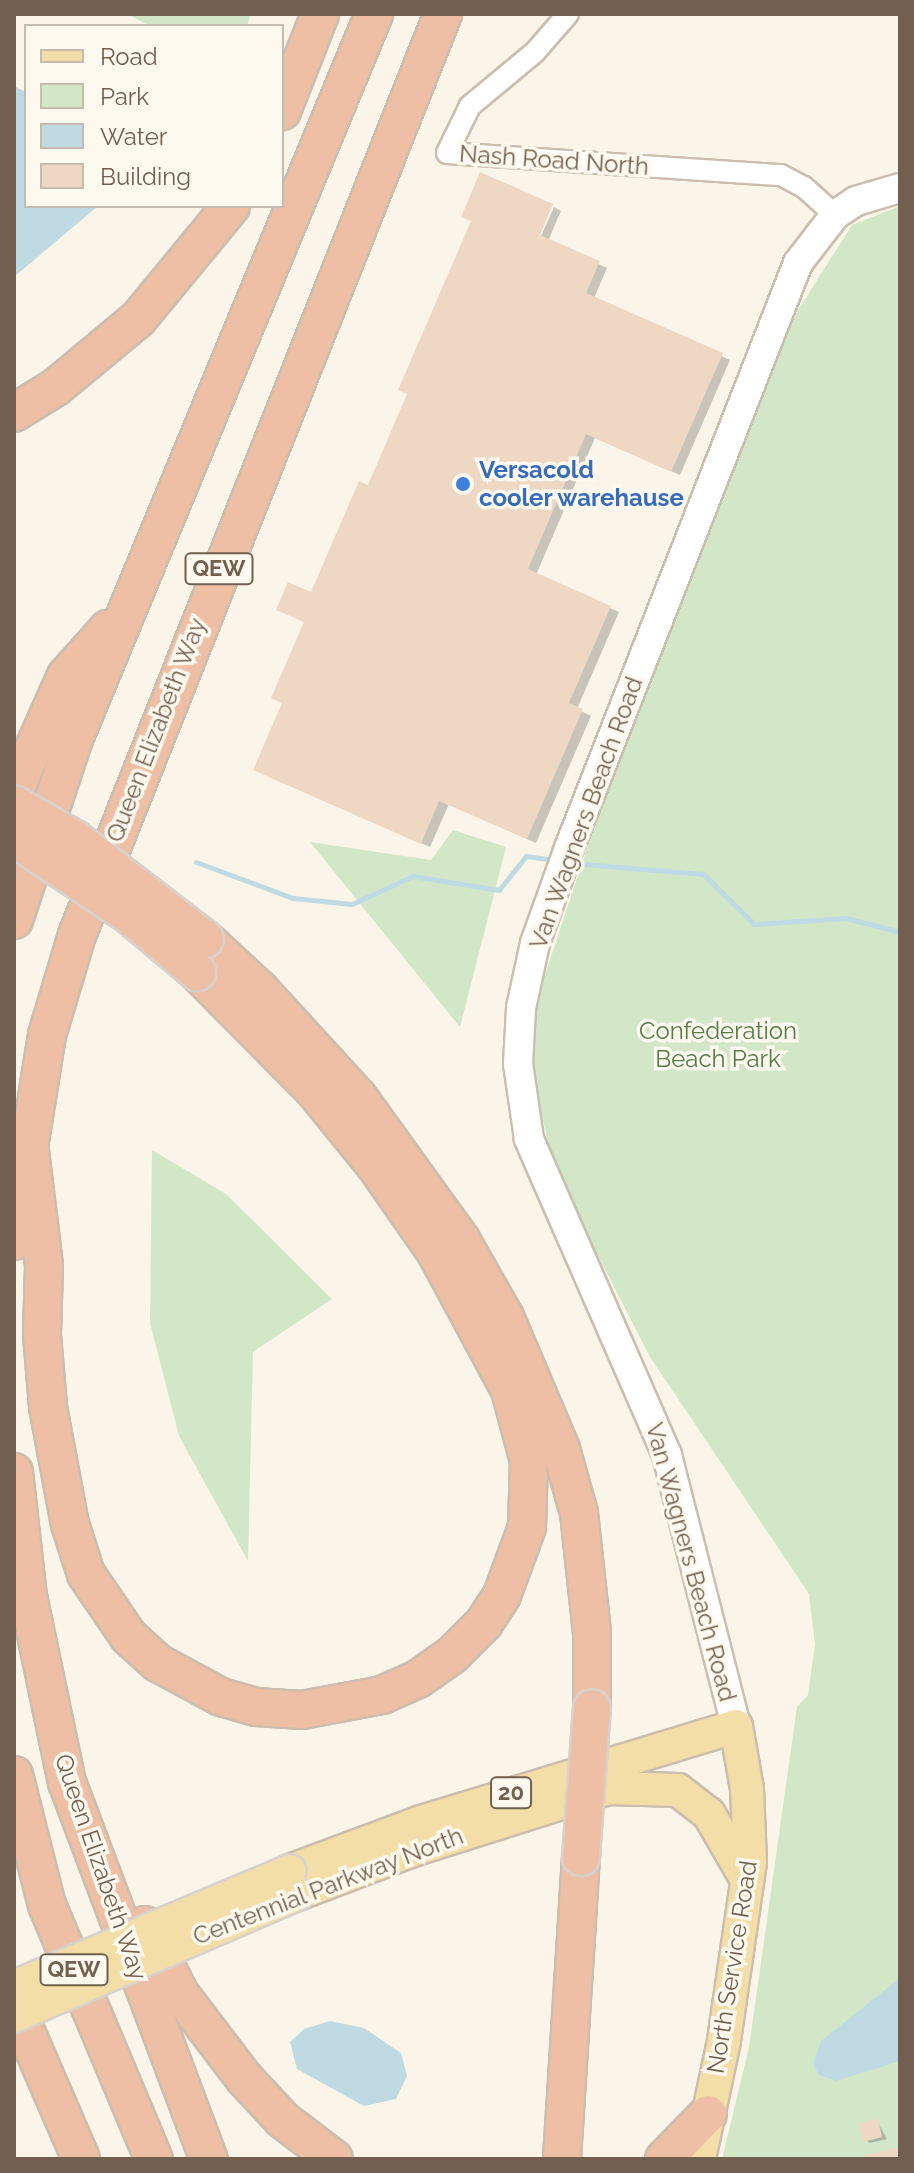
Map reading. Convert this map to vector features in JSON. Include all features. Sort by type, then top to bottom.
[{"type":"highway","points":[[284,106],[320,14]]},
{"type":"highway","name":"QEW","points":[[14,920],[74,739],[374,14]]},
{"type":"highway","name":"Queen Elizabeth Way","points":[[14,1241],[28,1135],[47,1035],[93,891],[443,14]]},
{"type":"highway","points":[[14,413],[56,387],[138,319],[229,208]]},
{"type":"highway","points":[[14,792],[66,676],[129,606]]},
{"type":"highway","points":[[14,804],[75,839],[201,956],[375,1165],[435,1251],[510,1390],[529,1461],[527,1527],[502,1595],[484,1623],[452,1655],[418,1679],[382,1695],[302,1710],[256,1707],[221,1697],[158,1663],[129,1637],[86,1574],[70,1524],[48,1407],[44,1266],[28,1135]]},
{"type":"highway","points":[[14,838],[129,915],[260,990],[367,1108],[461,1240],[505,1317],[561,1449],[579,1513],[592,1632],[592,1708],[563,2150]]},
{"type":"highway","name":"Queen Elizabeth Way","points":[[14,1472],[28,1596],[67,1782],[209,2159]]},
{"type":"highway","name":"QEW","points":[[14,1775],[47,1905],[154,2159]]},
{"type":"highway","points":[[67,1782],[100,1814],[131,1897],[180,1994],[244,2078],[283,2120],[334,2159]]},
{"type":"highway","points":[[14,2004],[24,2044],[81,2159]]},
{"type":"highway","points":[[664,2159],[708,2114]]},
{"type":"main road","name":"Centennial Parkway North","points":[[14,1987],[294,1883],[413,1850],[607,1788],[738,1736]]},
{"type":"main road","name":"Centennial Parkway North","points":[[14,2016],[421,1822],[738,1736]]},
{"type":"main road","name":"North Service Road","points":[[699,2159],[748,1882],[748,1804],[738,1736]]},
{"type":"main road","points":[[607,1788],[656,1785],[678,1790],[709,1814],[748,1882]]},
{"type":"street","name":"Nash Road North","points":[[568,14],[535,52],[470,106],[447,153],[781,175],[804,187],[835,215]]},
{"type":"street","name":"Van Wagners Beach Road","points":[[738,1736],[667,1455],[529,1139],[518,1064],[521,1008],[535,943],[569,848],[798,263],[835,215],[856,201],[900,188]]},
{"type":"green space","points":[[127,14],[251,14],[248,24],[146,24]]},
{"type":"green space","name":"Confederation Beach Park","points":[[900,206],[900,2159],[722,2159],[749,2047],[797,1707],[808,1695],[815,1644],[809,1594],[650,1357],[571,1203],[549,1147],[534,1081],[533,1041],[539,993],[590,839],[795,315],[852,225]]},
{"type":"green space","points":[[453,830],[506,847],[460,1027],[310,842],[431,860]]},
{"type":"green space","points":[[152,1150],[226,1194],[332,1299],[253,1352],[248,1561],[179,1436],[150,1323]]},
{"type":"water","points":[[14,86],[24,91],[24,208],[96,208],[14,277]]},
{"type":"water","points":[[900,1978],[900,2061],[836,2081],[819,2075],[813,2064],[821,2041]]},
{"type":"water","points":[[330,2021],[364,2028],[401,2053],[407,2076],[396,2099],[364,2106],[297,2069],[290,2042],[304,2029]]},
{"type":"building","points":[[480,172],[553,204],[540,235],[600,261],[586,293],[723,353],[671,472],[586,434],[528,569],[611,606],[569,703],[583,709],[527,839],[439,801],[421,844],[253,770],[282,703],[271,698],[304,622],[276,610],[288,582],[311,592],[359,481],[368,485],[407,394],[398,390],[471,221],[461,217]]},
{"type":"building","points":[[878,2119],[882,2137],[863,2142],[859,2123]]},
{"type":"building","points":[[900,2147],[900,2159],[866,2159],[865,2155]]},
{"type":"waterway","points":[[196,862],[293,898],[352,904],[413,876],[499,890],[526,856],[554,860]]},
{"type":"waterway","points":[[572,863],[703,874],[754,924],[846,918],[900,932]]},
{"type":"place","name":"Versacold cooler warehause","points":[[463,484]]}]
